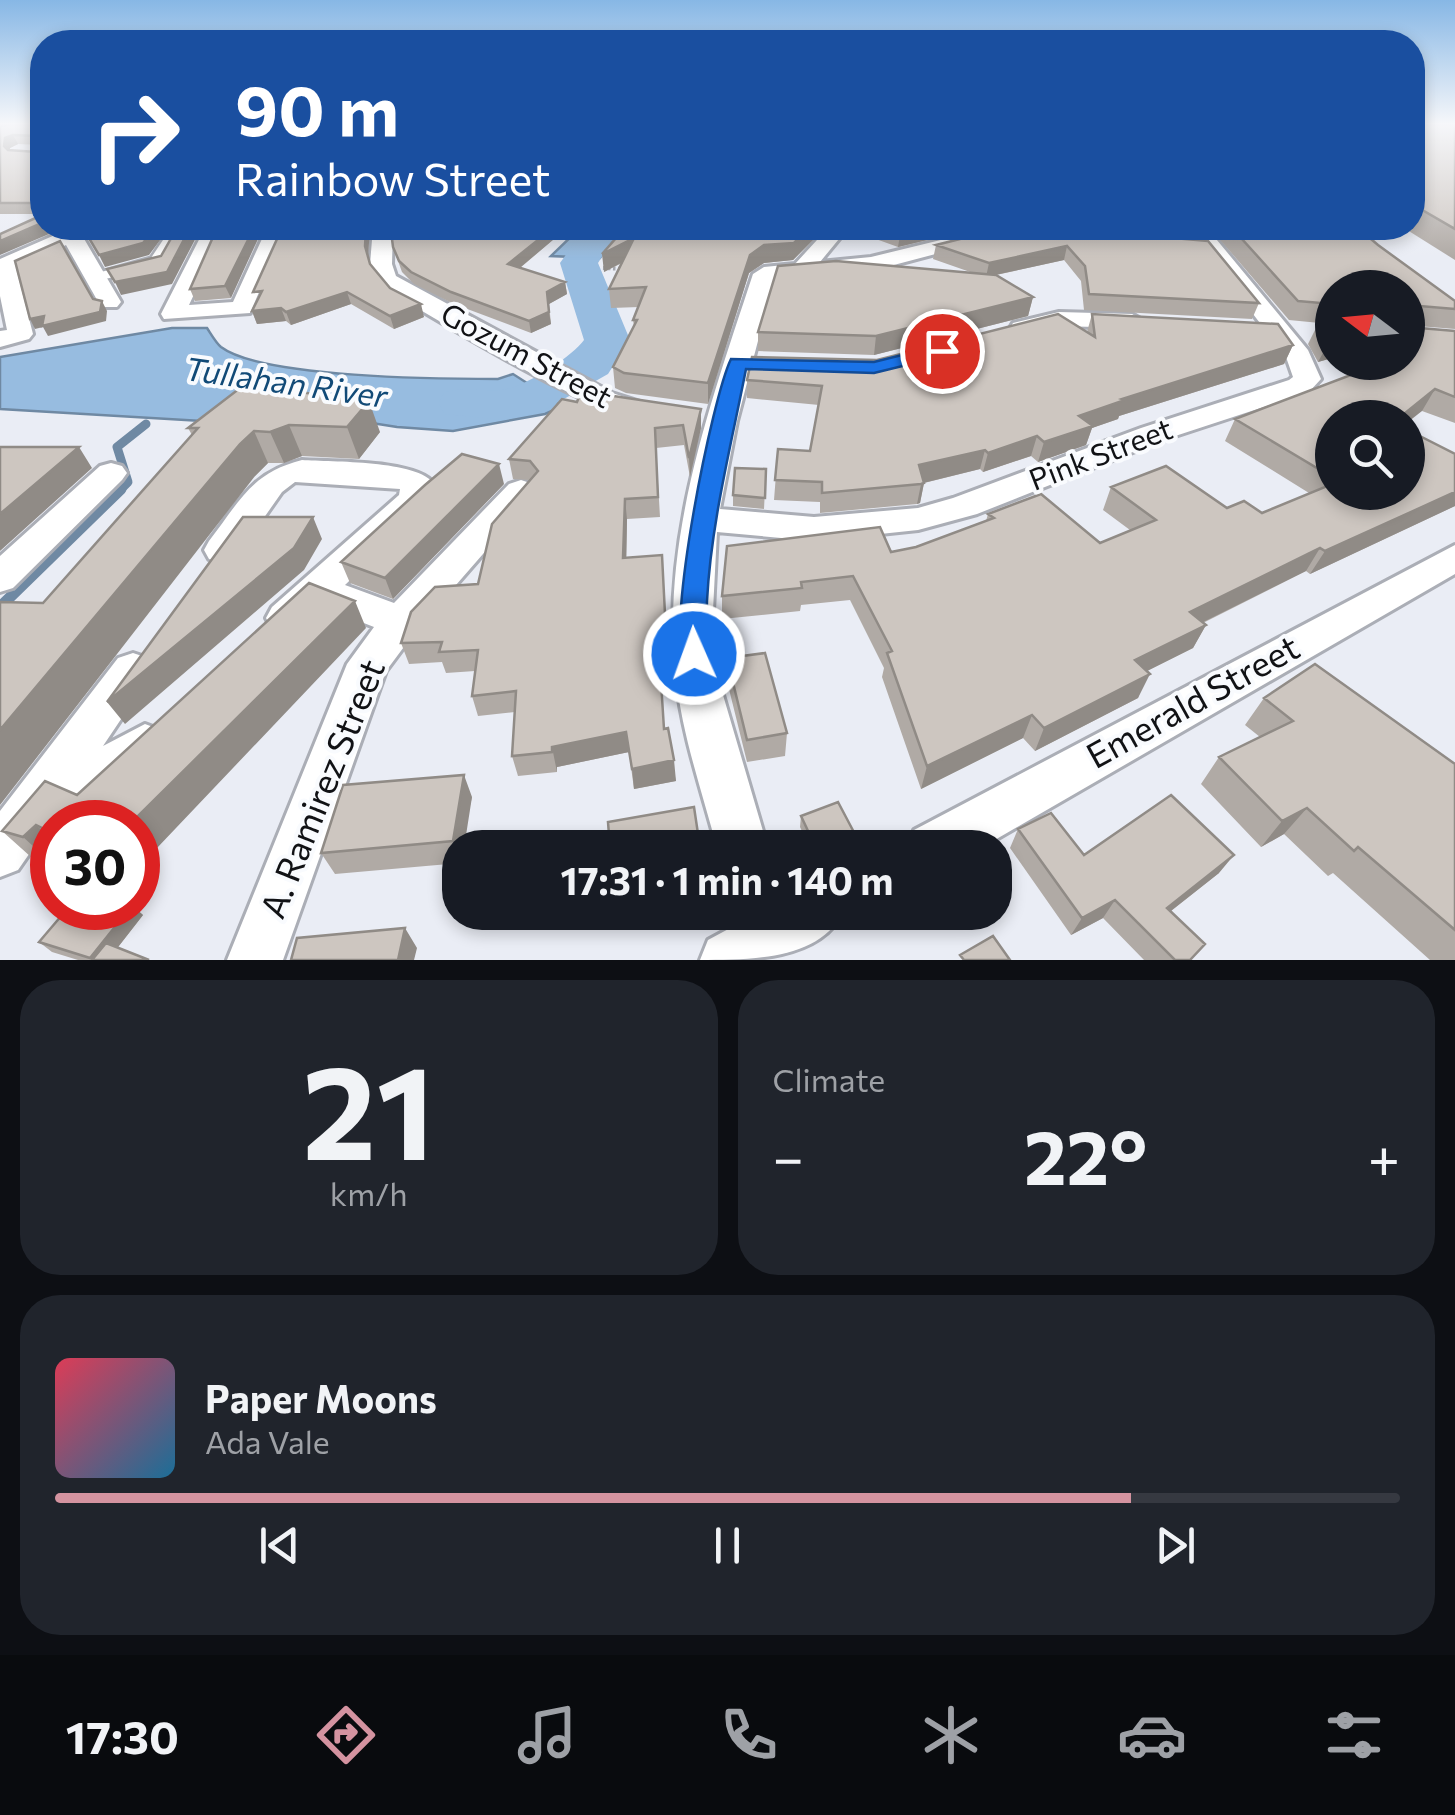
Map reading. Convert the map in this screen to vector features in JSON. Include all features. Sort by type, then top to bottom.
[{"type":"street","points":[[10,336],[2,266],[58,240]]},
{"type":"street","points":[[82,240],[109,302]]},
{"type":"street","points":[[96,276],[157,262],[171,240]]},
{"type":"street","points":[[209,240],[173,314],[242,308],[271,240]]},
{"type":"street","name":"Gozum Street","points":[[387,240],[381,264],[386,280],[618,406],[663,414]]},
{"type":"street","points":[[800,272],[828,240]]},
{"type":"street","points":[[738,830],[697,678],[693,597],[703,520],[709,418],[748,363],[764,274],[871,264],[974,240]]},
{"type":"street","name":"Pink Street","points":[[703,520],[772,528],[864,527],[965,506],[1152,434],[1299,386],[1307,379],[1307,370],[1278,331],[1195,240]]},
{"type":"street","points":[[993,336],[1059,319],[1166,324]]},
{"type":"street","points":[[1241,329],[1314,333]]},
{"type":"street","points":[[201,578],[270,485],[284,475],[302,470],[402,478],[418,484],[414,500],[260,641]]},
{"type":"street","points":[[0,578],[111,473]]},
{"type":"street","name":"A. Ramirez Street","points":[[255,960],[368,664],[401,620],[521,490]]},
{"type":"street","name":"Emerald Street","points":[[964,830],[1455,558]]},
{"type":"street","points":[[316,589],[401,620]]},
{"type":"street","points":[[0,852],[155,640]]},
{"type":"street","points":[[51,780],[111,766],[176,718]]},
{"type":"path","points":[[614,252],[603,268],[641,270]]},
{"type":"water","points":[[568,240],[611,240],[600,258],[551,256]]},
{"type":"water","points":[[172,328],[207,328],[221,347],[242,357],[312,371],[498,379],[513,374],[563,406],[545,414],[453,431],[397,427],[283,409],[202,421],[0,409],[0,357]]},
{"type":"building","points":[[0,169],[30,169],[30,203],[0,203]]},
{"type":"building","points":[[1425,169],[1455,169],[1455,229],[1425,212]]},
{"type":"building","points":[[30,220],[30,228],[0,241],[0,234]]},
{"type":"building","points":[[90,240],[145,240],[143,243],[99,255]]},
{"type":"building","points":[[170,240],[184,240],[167,272],[115,282],[107,269],[161,256]]},
{"type":"building","points":[[212,240],[248,240],[225,286],[190,289]]},
{"type":"building","points":[[277,240],[365,240],[370,264],[390,288],[421,304],[390,316],[347,292],[286,312],[281,308],[252,311],[262,291],[253,292]]},
{"type":"building","points":[[392,240],[538,240],[508,264],[565,282],[547,292],[549,312],[529,321],[451,292],[411,272],[399,261]]},
{"type":"building","points":[[614,240],[630,240],[602,254]]},
{"type":"building","points":[[633,240],[797,240],[764,245],[750,255],[708,383],[624,373],[613,367],[637,320],[633,320],[646,287],[609,289]]},
{"type":"building","points":[[956,240],[1208,241],[1259,303],[1089,294],[1085,266],[1067,246],[989,263],[936,245]]},
{"type":"building","points":[[1243,240],[1372,240],[1412,270],[1315,270],[1315,302],[1298,301]]},
{"type":"building","points":[[60,241],[93,299],[102,301],[100,312],[42,326],[44,316],[30,319],[15,261]]},
{"type":"building","points":[[836,261],[996,275],[1033,297],[876,336],[758,332],[778,266]]},
{"type":"building","points":[[1425,279],[1455,301],[1455,309],[1425,306]]},
{"type":"building","points":[[1058,314],[1095,337],[1092,314],[1278,324],[1293,345],[1122,399],[1125,400],[1079,416],[1093,426],[1044,442],[1037,436],[988,453],[985,450],[919,465],[924,483],[921,484],[822,493],[822,482],[775,480],[778,449],[810,451],[822,386],[747,380],[752,357],[877,360]]},
{"type":"building","points":[[1425,328],[1455,331],[1455,397],[1435,389],[1421,400],[1315,400],[1315,467],[1235,419],[1338,380],[1425,380]]},
{"type":"building","points":[[244,385],[369,401],[347,427],[289,425],[270,432],[254,431],[0,730],[0,602],[43,603],[198,428],[188,428]]},
{"type":"building","points":[[600,394],[701,409],[689,458],[683,425],[655,428],[658,497],[625,499],[623,558],[662,555],[666,634],[658,635],[664,729],[668,728],[674,760],[632,769],[626,732],[552,747],[552,752],[512,756],[516,691],[472,696],[478,650],[439,652],[442,642],[401,643],[411,612],[435,587],[478,584],[492,524],[538,471],[530,461],[509,459],[562,399],[577,402],[579,397],[598,398]]},
{"type":"building","points":[[1425,439],[1455,454],[1455,492],[1425,506]]},
{"type":"building","points":[[0,447],[79,447],[0,514]]},
{"type":"building","points":[[462,454],[499,464],[385,578],[341,562],[425,485]]},
{"type":"building","points":[[1166,466],[1227,508],[1244,501],[1262,513],[1315,491],[1315,510],[1415,510],[1325,551],[1320,548],[1190,612],[1206,625],[1135,660],[1150,674],[1044,728],[1032,715],[927,766],[887,653],[892,651],[853,576],[801,582],[802,588],[722,596],[727,546],[880,527],[891,552],[916,547],[994,518],[988,514],[1041,494],[1100,543],[1156,520],[1111,487]]},
{"type":"building","points":[[735,468],[766,469],[765,498],[733,495]]},
{"type":"building","points":[[243,517],[313,517],[294,548],[107,702]]},
{"type":"building","points":[[309,583],[355,601],[154,800],[30,800],[30,831],[23,837],[2,831],[45,781],[77,795]]},
{"type":"building","points":[[765,653],[787,733],[747,740],[727,658]]},
{"type":"building","points":[[1315,664],[1455,764],[1455,930],[1358,847],[1354,851],[1307,808],[1282,821],[1219,757],[1293,721],[1264,698]]},
{"type":"building","points":[[464,775],[455,830],[442,830],[442,842],[321,853],[343,785]]},
{"type":"building","points":[[1171,795],[1234,855],[1167,908],[1205,944],[1190,960],[1175,960],[1115,900],[1082,918],[1018,829],[1051,813],[1084,855]]},
{"type":"building","points":[[838,802],[853,830],[808,830],[801,816]]},
{"type":"building","points":[[694,807],[697,830],[609,830],[608,822]]},
{"type":"building","points":[[405,928],[398,960],[291,960],[297,938]]},
{"type":"building","points":[[49,930],[112,930],[90,958],[39,942]]},
{"type":"building","points":[[993,936],[1010,960],[964,960],[960,955]]},
{"type":"building","points":[[106,943],[149,960],[92,960]]},
{"type":"waterway","name":"Tullahan River","points":[[463,403],[503,405],[523,401],[591,364],[607,340],[579,263],[594,240]]},
{"type":"waterway","points":[[121,489],[128,482],[117,447],[146,424]]},
{"type":"waterway","points":[[0,607],[121,489]]},
{"type":"waterway","points":[[118,492],[121,489]]},
{"type":"route","points":[[694,654],[698,550],[738,363],[874,367],[942,351]]}]
